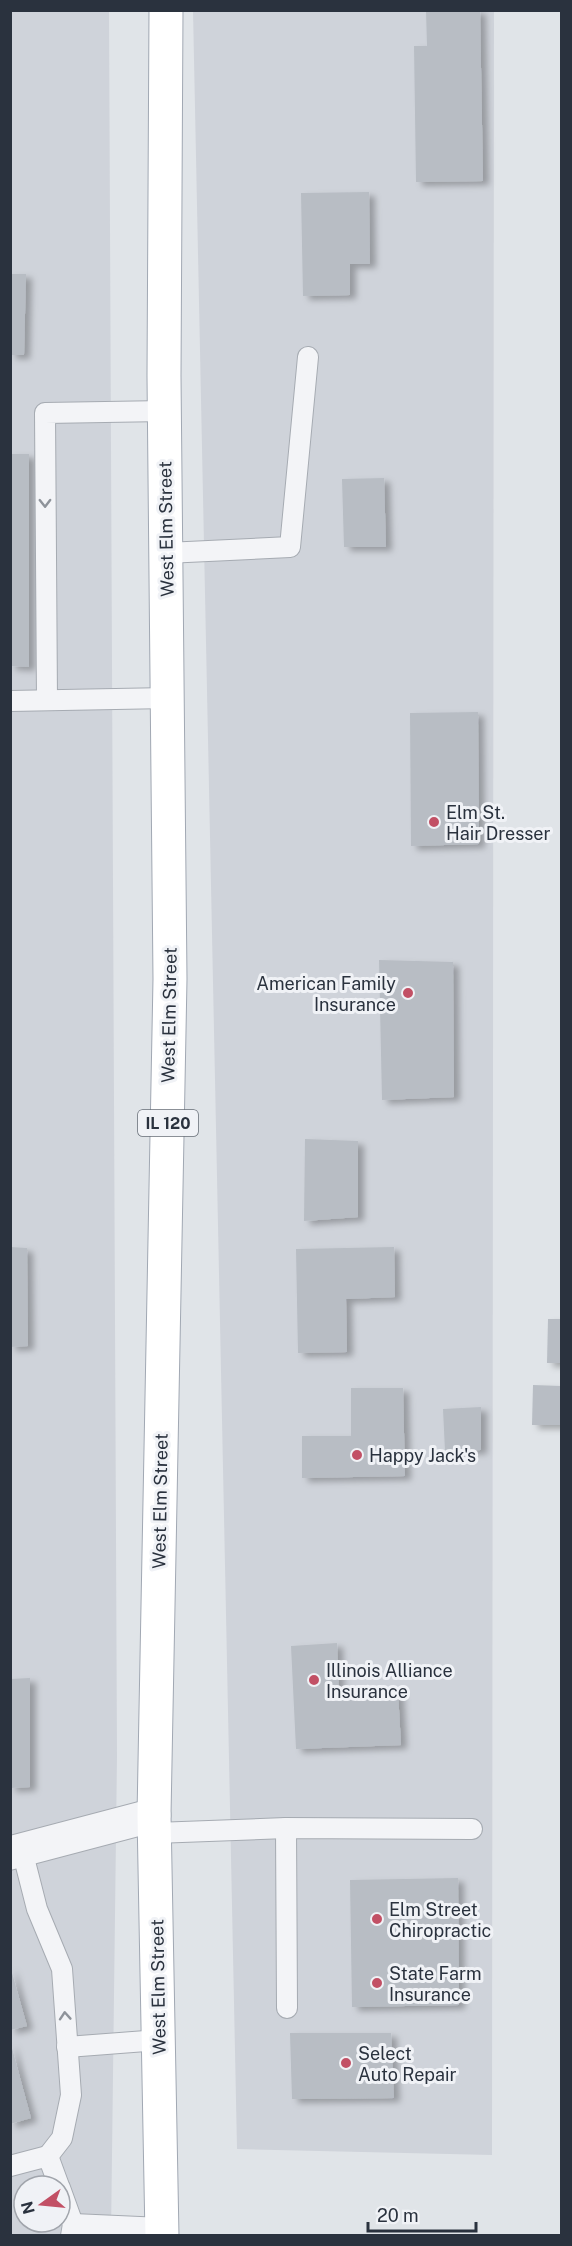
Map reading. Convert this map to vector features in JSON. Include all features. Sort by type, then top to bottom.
[{"type":"main road","name":"West Elm Street","points":[[162,2232],[155,1824],[170,979],[165,411],[166,10]]},
{"type":"street","points":[[16,1852],[155,1824]]},
{"type":"lane","points":[[166,553],[290,547],[308,357]]},
{"type":"lane","points":[[56,700],[44,444],[45,413],[165,411]]},
{"type":"lane","points":[[10,701],[168,698]]},
{"type":"lane","points":[[155,1824],[286,1828],[472,1829]]},
{"type":"lane","points":[[286,1828],[287,2008]]},
{"type":"lane","points":[[10,2166],[48,2156],[62,2138],[70,2095],[62,1969],[16,1852]]},
{"type":"lane","points":[[67,2047],[159,2040]]},
{"type":"lane","points":[[48,2156],[55,2174]]},
{"type":"lane","points":[[72,2230],[162,2232]]},
{"type":"shaded area","points":[[109,10],[117,1756],[111,2235],[11,2236],[10,11]]},
{"type":"shaded area","points":[[193,11],[494,11],[492,2155],[237,2149]]},
{"type":"building","points":[[426,10],[480,10],[483,181],[416,182],[414,46],[427,46]]},
{"type":"building","points":[[369,192],[370,264],[350,264],[350,295],[303,296],[301,193]]},
{"type":"building","points":[[10,274],[26,274],[24,355],[10,355]]},
{"type":"building","points":[[10,454],[29,454],[29,667],[10,666]]},
{"type":"building","points":[[384,478],[386,547],[344,547],[342,479]]},
{"type":"building","points":[[478,712],[479,844],[411,846],[410,713]]},
{"type":"building","points":[[379,960],[453,962],[454,1097],[382,1100]]},
{"type":"building","points":[[305,1139],[358,1141],[358,1217],[304,1221]]},
{"type":"building","points":[[10,1247],[27,1248],[28,1346],[10,1347]]},
{"type":"building","points":[[394,1247],[395,1297],[346,1299],[347,1352],[298,1353],[296,1249]]},
{"type":"building","points":[[548,1319],[562,1319],[562,1363],[547,1363]]},
{"type":"building","points":[[533,1385],[562,1386],[562,1425],[532,1425]]},
{"type":"building","points":[[351,1388],[403,1388],[405,1476],[302,1478],[302,1436],[351,1436]]},
{"type":"building","points":[[481,1407],[481,1450],[445,1451],[443,1409]]},
{"type":"building","points":[[337,1643],[339,1694],[398,1691],[401,1745],[296,1749],[291,1646]]},
{"type":"building","points":[[30,1678],[30,1787],[10,1788],[10,1679]]},
{"type":"building","points":[[458,1878],[459,2005],[352,2007],[350,1880]]},
{"type":"building","points":[[10,1966],[27,2026],[10,2030]]},
{"type":"building","points":[[290,2033],[391,2033],[394,2098],[292,2099]]},
{"type":"building","points":[[10,2041],[31,2118],[10,2124]]},
{"type":"place","name":"Elm St. Hair Dresser","points":[[434,822]]},
{"type":"place","name":"American Family Insurance","points":[[408,993]]},
{"type":"place","name":"Happy Jack's","points":[[357,1455]]},
{"type":"place","name":"Illinois Alliance Insurance","points":[[314,1680]]},
{"type":"place","name":"Elm Street Chiropractic","points":[[377,1919]]},
{"type":"place","name":"State Farm Insurance","points":[[377,1983]]},
{"type":"place","name":"Select Auto Repair","points":[[346,2063]]}]
